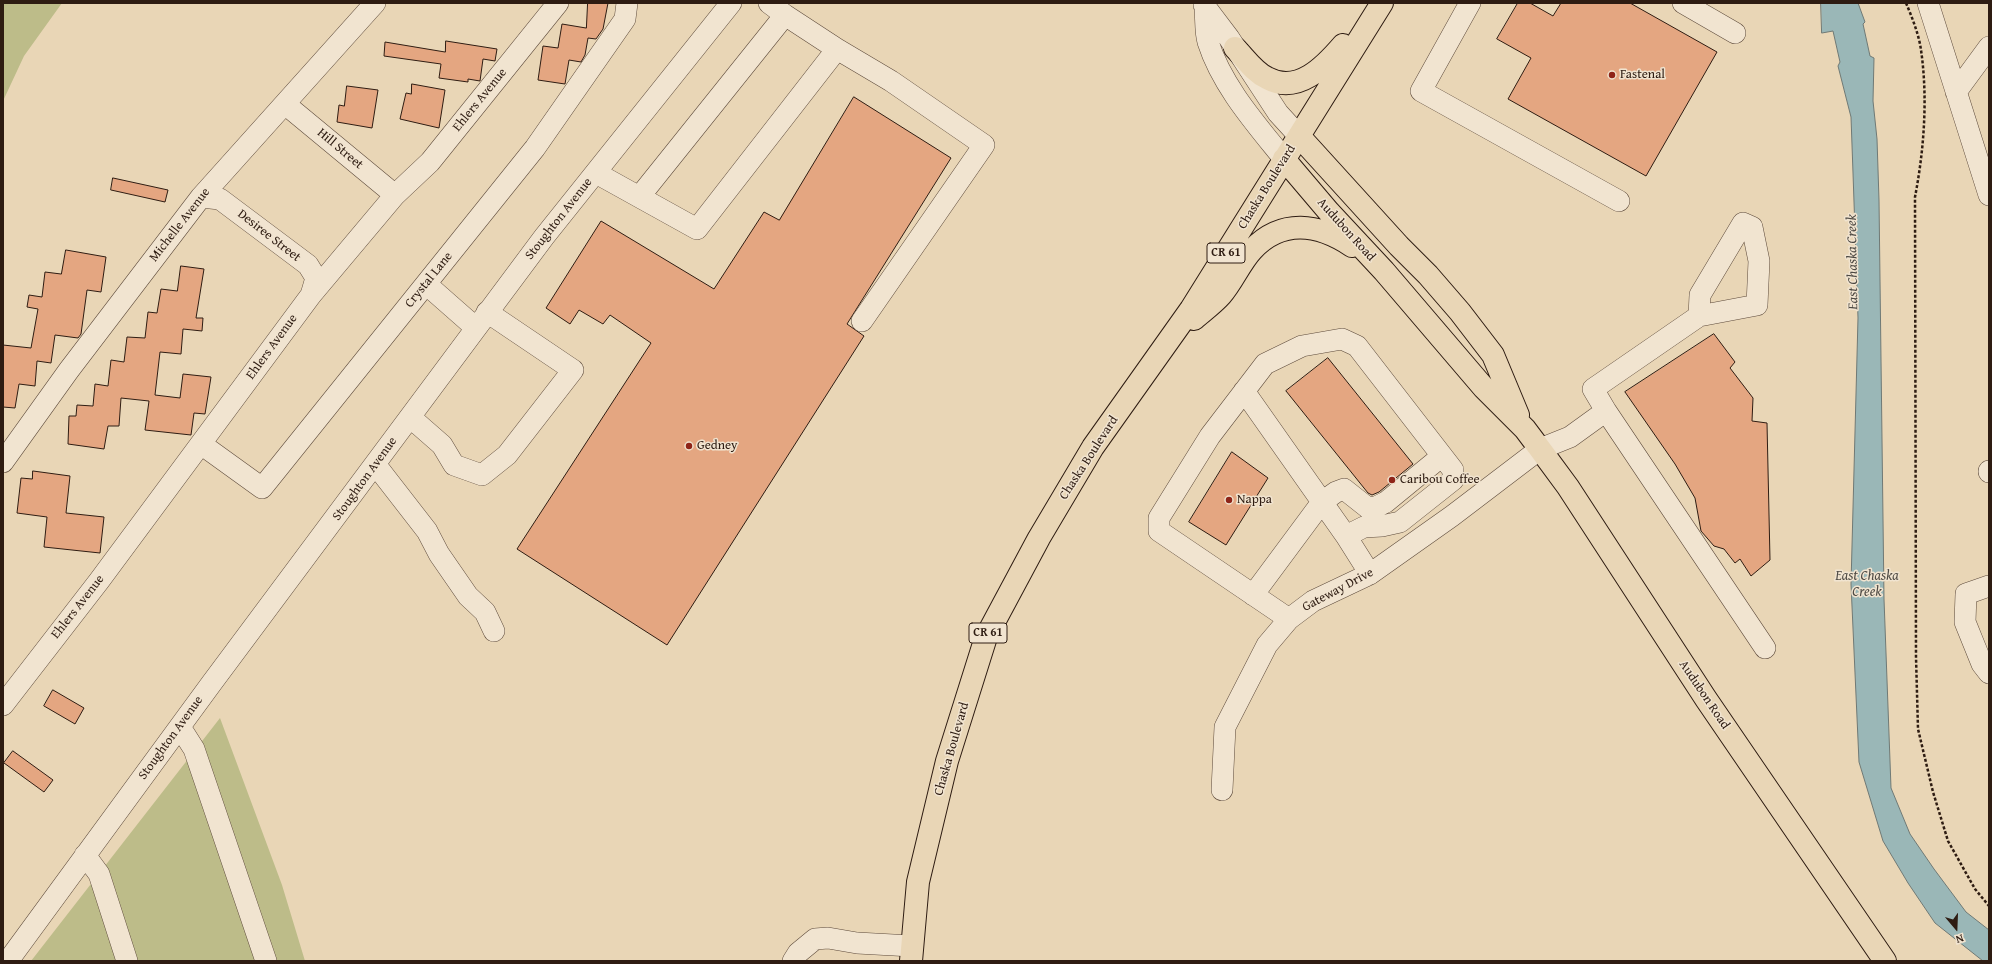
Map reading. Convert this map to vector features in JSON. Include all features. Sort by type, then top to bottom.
[{"type":"main road","points":[[1236,48],[1266,78],[1278,83],[1298,81],[1309,77],[1325,66],[1376,3]]},
{"type":"main road","name":"Chaska Boulevard","points":[[912,953],[918,882],[947,761],[986,637],[1039,538],[1093,447],[1191,309],[1382,3]]},
{"type":"main road","name":"Audubon Road","points":[[1299,136],[1388,234],[1428,275],[1460,312],[1492,355],[1525,429]]},
{"type":"main road","name":"Audubon Road","points":[[1284,159],[1329,212],[1373,259],[1484,388],[1525,429],[1540,449],[1568,487],[1706,699],[1884,961]]},
{"type":"main road","points":[[1165,346],[1221,295],[1252,250],[1278,232],[1293,227],[1307,227],[1322,230],[1337,236],[1373,259]]},
{"type":"street","name":"Michelle Avenue","points":[[3,462],[69,370],[201,197],[375,3]]},
{"type":"street","name":"Ehlers Avenue","points":[[7,692],[201,444],[311,294],[395,195],[430,162],[558,3]]},
{"type":"street","name":"Crystal Lane","points":[[201,444],[262,488],[535,148],[625,19],[627,3]]},
{"type":"street","name":"Stoughton Avenue","points":[[8,961],[482,320],[596,172],[731,3]]},
{"type":"street","points":[[1470,3],[1421,91],[1619,200]]},
{"type":"street","points":[[1683,3],[1735,33]]},
{"type":"street","points":[[1928,3],[1989,195]]},
{"type":"street","name":"Audubon Road","points":[[1204,6],[1236,48],[1278,113],[1299,136]]},
{"type":"street","name":"Audubon Road","points":[[1204,6],[1208,41],[1218,65],[1244,107],[1284,159]]},
{"type":"street","points":[[640,196],[777,9],[837,49],[890,81],[984,145],[862,321]]},
{"type":"street","points":[[1956,92],[1989,48]]},
{"type":"street","points":[[596,172],[698,230],[837,49]]},
{"type":"street","name":"Hill Street","points":[[285,104],[395,195]]},
{"type":"street","name":"Desiree Street","points":[[201,197],[220,199],[308,265],[316,278],[311,294]]},
{"type":"street","points":[[410,417],[442,445],[454,465],[482,475],[507,455],[573,370],[482,320],[426,284]]},
{"type":"street","points":[[1699,316],[1594,389],[1606,411],[1765,648]]},
{"type":"street","points":[[1288,619],[1159,531],[1159,518],[1210,436],[1265,364],[1302,346],[1342,339],[1357,346],[1453,470],[1453,480],[1400,522],[1382,526],[1364,527],[1346,536]]},
{"type":"street","points":[[1244,391],[1346,536],[1370,574]]},
{"type":"street","name":"Gateway Drive","points":[[1222,790],[1225,727],[1267,645],[1288,619],[1313,601],[1370,574],[1452,516],[1540,449],[1570,437],[1606,411]]},
{"type":"street","points":[[1254,595],[1322,502],[1336,492],[1344,489],[1368,508],[1376,507],[1386,502],[1442,456]]},
{"type":"street","points":[[375,464],[427,532],[439,554],[468,596],[485,612],[494,630]]},
{"type":"street","points":[[1989,586],[1966,594],[1965,622],[1982,664],[1989,673]]},
{"type":"street","points":[[180,727],[194,749],[266,961]]},
{"type":"street","points":[[85,855],[99,874],[127,961]]},
{"type":"street","points":[[793,961],[798,953],[815,939],[828,938],[912,953]]},
{"type":"path","points":[[1906,3],[1921,49],[1924,100],[1922,158],[1915,205],[1916,657],[1918,729],[1933,792],[1948,841],[1975,889],[1989,906]]},
{"type":"shaded area","points":[[3,3],[62,3],[24,56],[3,101]]},
{"type":"shaded area","points":[[220,718],[282,885],[305,961],[31,961]]},
{"type":"water","name":"East Chaska Creek","points":[[1821,3],[1858,3],[1865,22],[1863,24],[1870,56],[1874,58],[1873,101],[1877,139],[1879,200],[1884,599],[1891,788],[1910,834],[1934,869],[1966,912],[1989,930],[1989,961],[1983,961],[1935,923],[1908,883],[1883,841],[1859,762],[1851,584],[1858,318],[1851,117],[1838,66],[1840,62],[1833,31],[1822,33]]},
{"type":"building","points":[[588,3],[608,3],[603,29],[596,39],[588,38],[585,55],[581,62],[569,60],[565,84],[538,80],[543,46],[558,48],[562,24],[586,28]]},
{"type":"building","name":"Fastenal","points":[[1518,3],[1530,3],[1553,16],[1561,3],[1630,3],[1717,52],[1646,176],[1508,99],[1531,58],[1497,39]]},
{"type":"building","points":[[446,41],[497,49],[495,61],[483,59],[480,81],[468,79],[468,82],[439,78],[441,64],[384,56],[385,42],[445,52]]},
{"type":"building","points":[[412,84],[445,90],[439,128],[400,119],[406,93],[411,94]]},
{"type":"building","points":[[347,86],[378,90],[372,128],[337,122],[339,105],[344,106]]},
{"type":"building","name":"Gedney","points":[[854,97],[951,158],[847,324],[864,336],[667,645],[517,549],[651,343],[610,315],[603,324],[579,310],[570,324],[546,308],[601,221],[714,289],[764,212],[779,220]]},
{"type":"building","points":[[113,178],[168,190],[165,202],[111,190]]},
{"type":"building","points":[[66,250],[106,257],[101,292],[87,290],[81,334],[78,338],[55,335],[51,363],[37,361],[35,386],[19,384],[15,408],[3,407],[3,345],[31,348],[38,309],[27,307],[29,295],[42,297],[45,272],[61,274]]},
{"type":"building","points":[[181,266],[204,269],[196,318],[203,318],[202,331],[183,329],[181,354],[160,352],[155,395],[180,398],[183,374],[211,377],[205,414],[194,413],[191,435],[145,430],[149,401],[121,398],[119,426],[108,426],[104,449],[68,444],[69,416],[76,416],[77,405],[93,406],[95,384],[108,386],[111,360],[124,362],[127,337],[145,338],[148,312],[157,313],[161,289],[177,291]]},
{"type":"building","points":[[1714,334],[1735,362],[1730,368],[1753,398],[1752,421],[1767,423],[1770,560],[1751,576],[1740,559],[1735,563],[1724,549],[1714,546],[1701,531],[1695,498],[1675,464],[1625,392]]},
{"type":"building","points":[[1328,358],[1413,464],[1379,492],[1372,495],[1368,493],[1286,391]]},
{"type":"building","name":"Nappa","points":[[1232,452],[1268,478],[1226,545],[1189,522]]},
{"type":"building","points":[[33,471],[70,476],[66,513],[104,517],[100,553],[44,547],[47,517],[17,513],[21,478],[32,479]]},
{"type":"building","points":[[53,690],[84,708],[75,724],[44,706]]},
{"type":"building","points":[[13,751],[53,780],[44,792],[4,763]]},
{"type":"place","name":"Fastenal","points":[[1612,75]]},
{"type":"place","name":"Gedney","points":[[689,446]]},
{"type":"place","name":"Caribou Coffee","points":[[1392,480]]},
{"type":"place","name":"Nappa","points":[[1229,500]]}]
